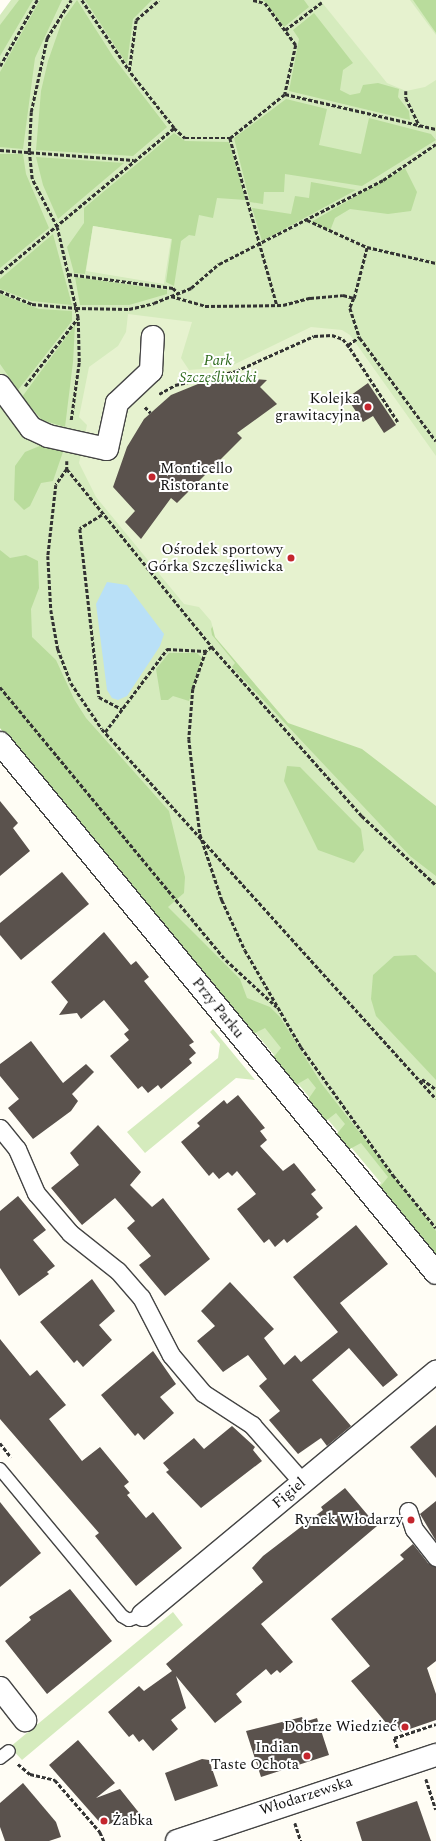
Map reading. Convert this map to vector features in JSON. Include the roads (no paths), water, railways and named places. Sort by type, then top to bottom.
[{"type":"street","points":[[0,386],[31,428],[69,440],[107,449],[117,403],[151,371],[153,337]]},
{"type":"street","name":"Przy Parku","points":[[0,743],[436,1273]]},
{"type":"street","points":[[0,1128],[17,1149],[36,1193],[70,1233],[118,1270],[141,1297],[171,1355],[203,1393],[252,1425],[302,1482]]},
{"type":"street","name":"Figiel","points":[[143,1615],[436,1372]]},
{"type":"street","points":[[408,1511],[414,1529],[436,1557]]},
{"type":"street","points":[[0,1688],[25,1720]]},
{"type":"street","name":"Włodarzewska","points":[[177,1841],[430,1764]]},
{"type":"lane","points":[[0,1468],[122,1616],[129,1620],[143,1615]]},
{"type":"water","points":[[107,582],[127,585],[164,634],[160,646],[127,696],[118,700],[112,698],[107,690],[96,604]]},
{"type":"place","name":"Kolejka grawitacyjna","points":[[368,407]]},
{"type":"place","name":"Monticello Ristorante","points":[[152,477]]},
{"type":"place","name":"Ośrodek sportowy Górka Szczęśliwicka","points":[[291,558]]},
{"type":"place","name":"Rynek Włodarzy","points":[[411,1520]]},
{"type":"place","name":"Dobrze Wiedzieć","points":[[405,1727]]},
{"type":"place","name":"Indian Taste Ochota","points":[[307,1756]]},
{"type":"place","name":"Żabka","points":[[104,1821]]},
{"type":"park label","name":"Park Szczęśliwicki","points":[[218,368]]}]
